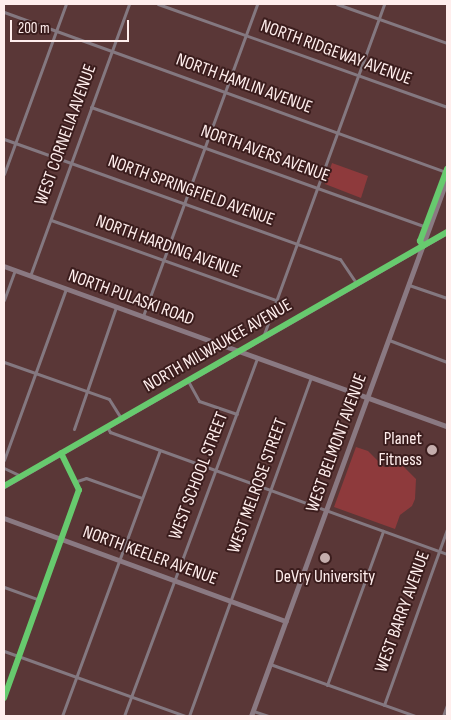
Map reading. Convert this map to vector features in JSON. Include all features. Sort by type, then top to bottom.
[{"type":"main road","name":"WEST BELMONT AVENUE","points":[[252,714],[447,179]]},
{"type":"main road","name":"NORTH MILWAUKEE AVENUE","points":[[4,486],[121,418],[241,352],[447,232]]},
{"type":"main road","name":"NORTH PULASKI ROAD","points":[[4,266],[447,426]]},
{"type":"main road","name":"NORTH KEELER AVENUE","points":[[4,518],[286,621]]},
{"type":"street","points":[[4,174],[66,4]]},
{"type":"street","name":"WEST CORNELIA AVENUE","points":[[30,276],[129,4]]},
{"type":"street","name":"NORTH RIDGEWAY AVENUE","points":[[158,4],[447,107]]},
{"type":"street","points":[[143,316],[257,4]]},
{"type":"street","points":[[337,4],[447,44]]},
{"type":"street","points":[[262,339],[384,4]]},
{"type":"street","name":"NORTH HAMLIN AVENUE","points":[[4,12],[447,172]]},
{"type":"street","name":"NORTH AVERS AVENUE","points":[[92,107],[429,228]]},
{"type":"street","name":"NORTH SPRINGFIELD AVENUE","points":[[4,139],[342,260],[357,284]]},
{"type":"street","name":"NORTH HARDING AVENUE","points":[[50,220],[276,300]]},
{"type":"street","points":[[4,300],[15,270]]},
{"type":"street","points":[[409,285],[447,298]]},
{"type":"street","points":[[4,460],[66,289]]},
{"type":"street","points":[[74,429],[116,307]]},
{"type":"street","points":[[388,340],[447,362]]},
{"type":"street","name":"WEST SCHOOL STREET","points":[[124,716],[257,358]]},
{"type":"street","points":[[4,362],[109,399],[121,418]]},
{"type":"street","name":"WEST MELROSE STREET","points":[[187,716],[311,377]]},
{"type":"street","points":[[188,381],[199,400],[237,414]]},
{"type":"street","points":[[107,426],[110,432],[447,554]]},
{"type":"street","points":[[62,716],[160,450]]},
{"type":"street","points":[[4,698],[79,490],[61,453]]},
{"type":"street","points":[[4,468],[22,476]]},
{"type":"street","points":[[76,481],[86,478],[142,498]]},
{"type":"street","name":"WEST BARRY AVENUE","points":[[384,705],[447,529]]},
{"type":"street","points":[[326,685],[383,531]]},
{"type":"street","points":[[4,587],[40,600]]},
{"type":"street","points":[[4,651],[187,716]]},
{"type":"street","points":[[270,664],[415,716]]},
{"type":"street","points":[[443,716],[447,705]]},
{"type":"street","points":[[252,714],[268,716]]},
{"type":"shaded area","points":[[332,163],[368,176],[361,198],[325,184]]},
{"type":"shaded area","points":[[356,447],[368,451],[384,467],[403,466],[416,479],[415,499],[412,506],[400,515],[395,529],[334,507]]},
{"type":"cycle path","points":[[423,246],[420,241],[447,169]]},
{"type":"cycle path","points":[[4,486],[447,232]]},
{"type":"cycle path","points":[[4,698],[79,490],[61,453]]},
{"type":"place","name":"Planet Fitness","points":[[432,450]]},
{"type":"place","name":"DeVry University","points":[[325,558]]}]
